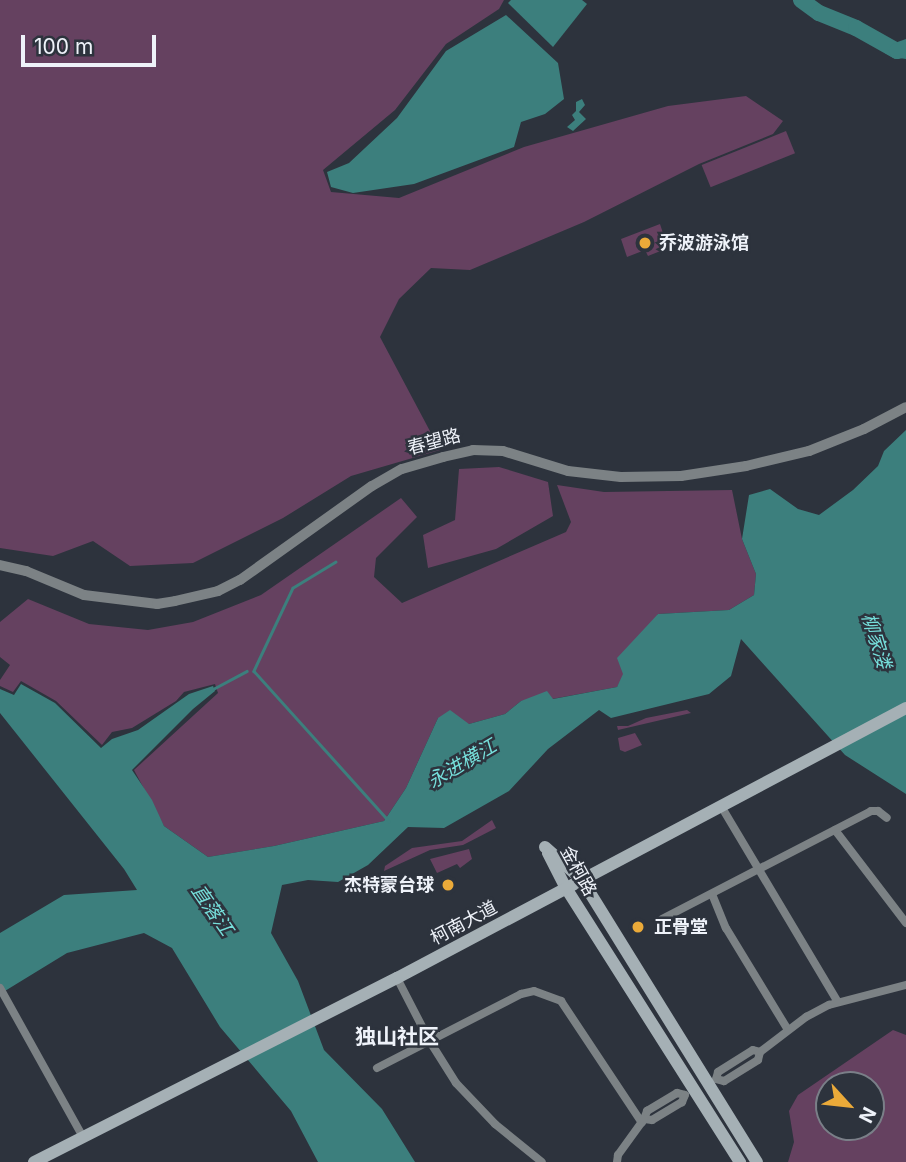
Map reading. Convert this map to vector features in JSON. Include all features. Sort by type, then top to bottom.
[{"type":"main road","name":"柯南大道","points":[[34,1162],[328,1014],[906,708]]},
{"type":"main road","name":"金柯路","points":[[740,1162],[701,1087],[582,880],[545,847],[566,888],[701,1087],[757,1162]]},
{"type":"street","name":"春望路","points":[[0,565],[26,571],[84,595],[157,604],[175,601],[218,591],[240,580],[372,486],[402,469],[443,457],[473,450],[503,451],[568,471],[621,477],[681,475],[747,466],[809,452],[864,429],[906,407]]},
{"type":"street","points":[[720,806],[838,1002]]},
{"type":"street","points":[[662,919],[874,810],[887,818]]},
{"type":"street","points":[[835,830],[877,881],[906,923]]},
{"type":"street","points":[[712,894],[726,928],[789,1030]]},
{"type":"street","points":[[397,978],[429,1040],[466,1094],[514,1142],[542,1162]]},
{"type":"street","points":[[617,1162],[618,1155],[643,1121],[647,1111],[677,1093],[724,1081],[758,1060],[760,1052],[789,1030],[838,1002],[857,1000],[906,985]]},
{"type":"street","points":[[0,988],[83,1137]]},
{"type":"street","points":[[377,1068],[521,994],[534,991],[561,1001],[643,1121]]},
{"type":"shaded area","points":[[0,0],[504,0],[499,9],[446,44],[395,110],[323,170],[331,192],[399,198],[524,147],[668,106],[746,96],[783,121],[773,134],[699,164],[584,222],[470,270],[431,268],[399,299],[380,337],[440,450],[351,476],[283,518],[193,563],[130,566],[93,541],[53,556],[0,548]]},
{"type":"shaded area","points":[[786,131],[795,153],[711,187],[702,165]]},
{"type":"shaded area","name":"乔波游泳馆","points":[[660,224],[668,248],[648,256],[645,250],[627,257],[621,239]]},
{"type":"shaded area","points":[[499,467],[548,482],[553,516],[496,549],[428,568],[423,535],[455,520],[459,469]]},
{"type":"shaded area","points":[[557,485],[604,492],[732,490],[742,539],[756,574],[754,595],[729,610],[658,614],[617,687],[552,699],[521,701],[505,714],[469,724],[438,718],[406,788],[384,821],[274,846],[208,857],[164,826],[134,770],[218,693],[215,684],[184,692],[176,701],[132,728],[112,732],[102,745],[56,701],[21,681],[13,692],[0,686],[0,680],[10,665],[0,657],[0,622],[28,599],[89,624],[148,630],[193,622],[261,595],[401,498],[417,517],[376,558],[374,577],[402,603],[566,532],[571,522]]},
{"type":"shaded area","points":[[687,710],[691,713],[618,730],[617,726],[628,726],[646,718]]},
{"type":"shaded area","points":[[635,733],[642,745],[625,752],[620,750],[618,738]]},
{"type":"shaded area","points":[[492,820],[496,828],[463,845],[430,850],[384,871],[385,866],[412,848],[462,841]]},
{"type":"shaded area","points":[[469,849],[472,859],[460,868],[457,864],[437,873],[430,859]]},
{"type":"shaded area","points":[[893,1030],[906,1035],[906,1162],[788,1162],[794,1142],[789,1111],[798,1095],[815,1083],[815,1141],[885,1141],[885,1071],[833,1071]]},
{"type":"water","points":[[511,0],[582,0],[587,4],[553,47],[508,3]]},
{"type":"water","points":[[506,15],[558,63],[564,99],[545,114],[521,122],[514,147],[414,184],[353,193],[331,187],[327,172],[349,163],[397,118],[446,51]]},
{"type":"water","points":[[906,39],[906,59],[885,53],[889,45]]},
{"type":"water","points":[[582,99],[585,105],[579,112],[586,119],[573,131],[567,127],[575,120],[572,115],[576,111],[576,102]]},
{"type":"water","points":[[906,430],[906,794],[845,755],[741,639],[731,676],[709,694],[611,718],[599,710],[548,749],[509,791],[444,828],[408,827],[368,865],[338,882],[308,880],[282,885],[271,933],[298,981],[324,1050],[382,1109],[415,1162],[318,1162],[291,1111],[220,1027],[172,948],[144,933],[67,953],[0,994],[0,933],[64,895],[137,890],[124,869],[0,713],[0,689],[14,695],[21,684],[55,703],[101,748],[112,739],[138,730],[189,694],[213,686],[215,691],[193,709],[132,770],[152,800],[164,826],[208,857],[274,846],[384,821],[406,788],[438,718],[450,710],[469,724],[505,714],[521,701],[547,691],[553,699],[617,687],[623,674],[617,658],[658,614],[729,610],[754,595],[756,574],[742,539],[749,495],[770,489],[798,509],[819,515],[853,490],[878,466],[884,451]]},
{"type":"waterway","points":[[801,0],[819,13],[856,28],[897,51],[906,49]]},
{"type":"waterway","points":[[336,562],[293,588],[254,671],[389,821]]},
{"type":"waterway","points":[[213,689],[247,671]]},
{"type":"place","name":"乔波游泳馆","points":[[645,243]]},
{"type":"place","name":"杰特蒙台球","points":[[448,885]]},
{"type":"place","name":"正骨堂","points":[[638,927]]},
{"type":"district","name":"独山社区","points":[[397,1037]]},
{"type":"water label","name":"柳家溇","points":[[876,641]]},
{"type":"water label","name":"永进横江","points":[[462,764]]},
{"type":"water label","name":"直落江","points":[[212,910]]}]
